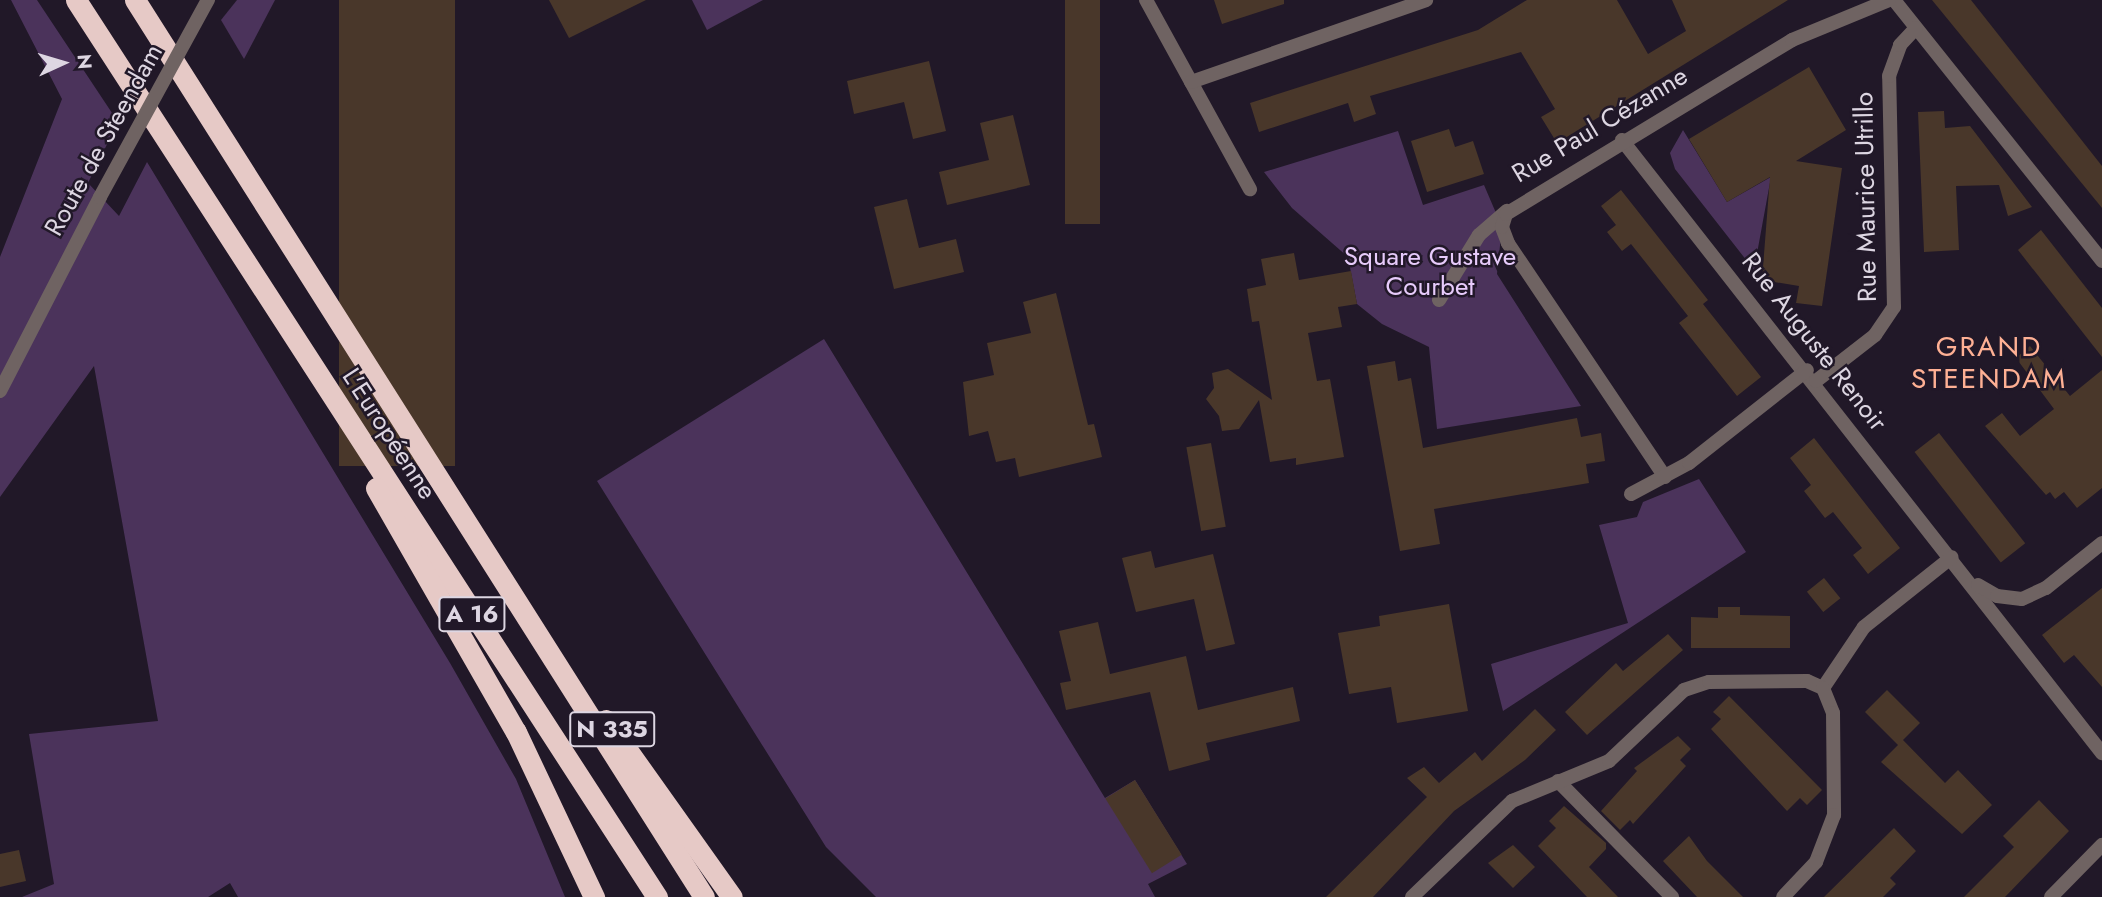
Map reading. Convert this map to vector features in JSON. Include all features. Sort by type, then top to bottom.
[{"type":"highway","name":"L'Européenne","points":[[76,0],[657,897]]},
{"type":"highway","name":"L'Européenne","points":[[135,0],[490,564],[704,897]]},
{"type":"highway","name":"N 335","points":[[288,330],[516,732],[594,897]]},
{"type":"highway","name":"N 335","points":[[490,564],[732,897]]},
{"type":"street","name":"Route de Steendam","points":[[0,391],[43,303],[208,0]]},
{"type":"street","points":[[1146,0],[1250,189]]},
{"type":"street","points":[[1891,0],[2102,261]]},
{"type":"street","name":"Rue Paul Cézanne","points":[[1665,477],[1508,243],[1502,227],[1511,208],[1792,40],[1891,0]]},
{"type":"street","points":[[1191,82],[1416,2]]},
{"type":"street","name":"Rue Maurice Utrillo","points":[[1630,494],[1665,477],[1811,375],[1875,335],[1894,307],[1889,76],[1900,45],[1916,28]]},
{"type":"street","name":"Rue Auguste Renoir","points":[[1622,140],[1811,375],[2102,753]]},
{"type":"street","points":[[1440,300],[1479,235],[1511,208]]},
{"type":"street","name":"Route de Steendam","points":[[0,372],[43,303]]},
{"type":"street","points":[[1966,575],[1997,596],[2022,599],[2046,588],[2102,543]]},
{"type":"street","points":[[1823,688],[1864,627],[1952,557]]},
{"type":"street","points":[[1412,897],[1504,807],[1558,781],[1609,761],[1697,685],[1801,681],[1823,688]]},
{"type":"street","points":[[1783,897],[1816,862],[1834,815],[1834,721],[1823,688]]},
{"type":"street","points":[[1558,781],[1672,897]]},
{"type":"street","points":[[2051,897],[2102,845]]},
{"type":"green space","points":[[11,0],[37,0],[118,122],[88,183],[119,216],[147,162],[450,663],[516,779],[565,897],[238,897],[230,883],[208,897],[22,897],[54,884],[29,734],[158,721],[94,366],[0,497],[0,257],[62,99]]},
{"type":"green space","points":[[237,0],[275,0],[244,59],[221,20]]},
{"type":"green space","points":[[692,0],[763,0],[707,30]]},
{"type":"green space","points":[[1683,130],[1727,202],[1771,177],[1754,270],[1675,169],[1670,153]]},
{"type":"green space","name":"Square Gustave Courbet","points":[[1398,131],[1423,205],[1484,185],[1502,227],[1497,274],[1581,406],[1437,429],[1429,347],[1382,324],[1357,304],[1348,257],[1292,208],[1264,172]]},
{"type":"green space","points":[[824,339],[1105,798],[1135,780],[1187,864],[1148,884],[1155,897],[876,897],[826,847],[597,481]]},
{"type":"green space","points":[[1699,479],[1746,552],[1503,711],[1491,664],[1628,623],[1599,525],[1637,517],[1643,502]]},
{"type":"building","points":[[339,0],[455,0],[455,466],[339,466]]},
{"type":"building","points":[[549,0],[646,0],[569,38]]},
{"type":"building","points":[[1065,0],[1100,0],[1100,224],[1065,224]]},
{"type":"building","points":[[1214,0],[1284,0],[1284,4],[1222,24]]},
{"type":"building","points":[[1527,0],[1617,0],[1648,54],[1686,31],[1672,0],[1788,0],[1557,143],[1541,117],[1555,109],[1521,52],[1370,96],[1376,114],[1354,122],[1348,103],[1259,132],[1250,103],[1478,30]]},
{"type":"building","points":[[1932,0],[1971,0],[2102,166],[2102,208]]},
{"type":"building","points":[[929,61],[946,131],[913,139],[904,102],[854,114],[847,81]]},
{"type":"building","points":[[1809,67],[1846,130],[1796,161],[1842,168],[1822,306],[1796,303],[1799,286],[1762,280],[1770,177],[1727,202],[1689,139]]},
{"type":"building","points":[[1944,111],[1945,128],[1970,126],[2032,207],[2008,216],[1999,185],[1956,186],[1959,250],[1924,252],[1918,112]]},
{"type":"building","points":[[1013,115],[1030,185],[947,205],[939,172],[989,160],[980,123]]},
{"type":"building","points":[[1449,129],[1455,147],[1473,141],[1484,174],[1427,192],[1411,141]]},
{"type":"building","points":[[1621,190],[1708,300],[1703,304],[1761,377],[1737,396],[1679,323],[1688,316],[1631,244],[1622,251],[1607,232],[1616,225],[1601,206]]},
{"type":"building","points":[[907,199],[919,248],[956,239],[964,272],[894,289],[874,207]]},
{"type":"building","points":[[2041,230],[2102,308],[2102,357],[2018,250]]},
{"type":"building","points":[[1294,253],[1299,280],[1351,271],[1357,304],[1338,307],[1342,327],[1308,333],[1317,381],[1330,379],[1344,457],[1296,465],[1296,458],[1270,462],[1259,400],[1239,429],[1222,431],[1219,416],[1206,399],[1214,388],[1212,373],[1228,369],[1272,400],[1259,321],[1252,322],[1247,289],[1266,285],[1261,259]]},
{"type":"building","points":[[1056,293],[1088,425],[1094,424],[1102,457],[1019,477],[1015,458],[996,462],[988,431],[969,436],[963,382],[994,375],[987,343],[1031,333],[1023,302]]},
{"type":"building","points":[[2030,346],[2070,396],[2102,370],[2102,488],[2077,508],[2064,492],[2055,499],[2050,492],[2046,495],[1985,426],[2002,413],[2020,436],[2054,409],[2016,358]]},
{"type":"building","points":[[1395,361],[1398,381],[1411,378],[1423,448],[1577,418],[1581,437],[1601,433],[1605,461],[1586,464],[1589,483],[1434,509],[1440,544],[1400,551],[1367,366]]},
{"type":"building","points":[[1939,433],[2025,543],[2001,562],[1915,452]]},
{"type":"building","points":[[1814,438],[1900,548],[1868,574],[1853,555],[1862,548],[1833,512],[1825,518],[1804,491],[1811,485],[1790,458]]},
{"type":"building","points":[[1211,443],[1226,527],[1201,531],[1186,447]]},
{"type":"building","points":[[1151,551],[1155,568],[1213,554],[1235,644],[1206,651],[1194,599],[1136,612],[1122,558]]},
{"type":"building","points":[[1824,578],[1840,598],[1823,612],[1807,592]]},
{"type":"building","points":[[2102,588],[2102,687],[2074,655],[2064,663],[2042,635]]},
{"type":"building","points":[[1449,604],[1468,711],[1397,723],[1391,687],[1349,694],[1338,633],[1380,626],[1379,616]]},
{"type":"building","points":[[1718,607],[1740,607],[1740,615],[1790,616],[1790,648],[1691,648],[1691,617],[1718,618]]},
{"type":"building","points":[[1098,622],[1110,674],[1186,656],[1198,710],[1293,687],[1300,721],[1206,743],[1210,760],[1169,771],[1150,692],[1066,710],[1060,683],[1071,681],[1059,631]]},
{"type":"building","points":[[1668,634],[1683,650],[1587,735],[1565,712],[1616,663],[1623,671]]},
{"type":"building","points":[[1887,690],[1920,723],[1903,740],[1945,783],[1958,770],[1992,805],[1962,834],[1881,762],[1898,745],[1865,712]]},
{"type":"building","points":[[1729,696],[1822,790],[1807,805],[1800,798],[1787,811],[1711,729],[1721,719],[1713,712]]},
{"type":"building","points":[[1535,709],[1556,730],[1525,760],[1454,811],[1373,897],[1326,897],[1427,797],[1407,778],[1424,767],[1439,783],[1475,752],[1482,761]]},
{"type":"building","points":[[1678,736],[1691,749],[1680,760],[1686,766],[1633,824],[1630,820],[1620,830],[1601,811],[1637,771],[1634,768]]},
{"type":"building","points":[[1135,780],[1182,855],[1152,873],[1105,799]]},
{"type":"building","points":[[2039,800],[2069,831],[2005,897],[1964,897],[2014,847],[2003,836]]},
{"type":"building","points":[[1564,806],[1606,843],[1606,849],[1589,867],[1618,897],[1587,897],[1538,846],[1556,828],[1549,821]]},
{"type":"building","points":[[1894,828],[1916,851],[1890,878],[1896,884],[1883,897],[1824,897]]},
{"type":"building","points":[[1689,836],[1707,861],[1743,897],[1697,897],[1663,861]]},
{"type":"building","points":[[1513,845],[1535,867],[1513,888],[1488,863]]},
{"type":"building","points":[[19,850],[26,881],[0,887],[0,854]]},
{"type":"district","name":"GRAND STEENDAM","points":[[1989,363]]}]
